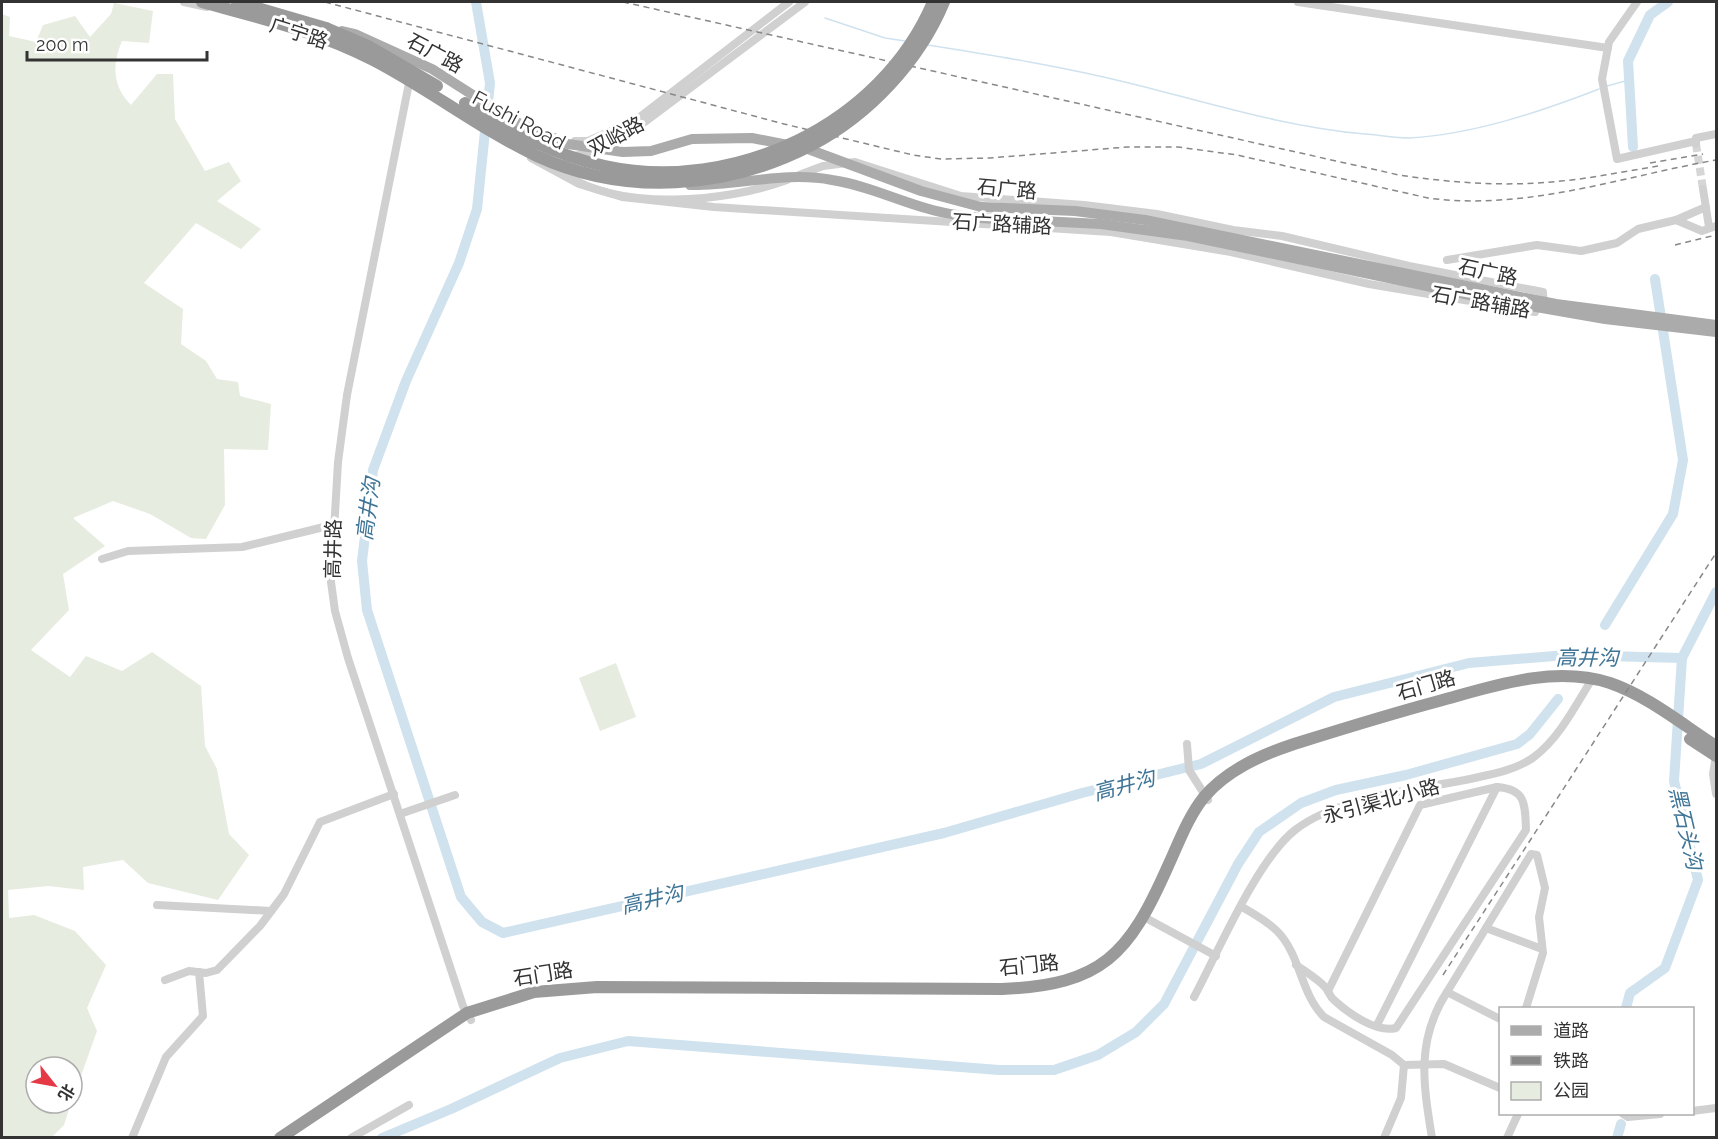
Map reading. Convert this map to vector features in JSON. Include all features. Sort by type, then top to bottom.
[{"type":"highway","name":"Fushi Road","points":[[202,2],[327,39],[424,88],[506,140],[538,156],[596,175],[666,184],[735,176],[782,160],[824,138],[860,114],[892,82],[913,56],[944,2]]},
{"type":"highway","name":"Fushi Road","points":[[237,2],[326,28],[368,46],[541,147],[606,167],[652,173],[723,167],[757,158],[796,142],[850,108],[879,81],[904,51],[933,2]]},
{"type":"highway","name":"石门路","points":[[280,1137],[469,1017],[538,1000],[599,994],[996,994],[1056,990],[1079,983],[1115,962],[1131,946],[1207,798],[1239,768],[1267,753],[1510,682],[1535,677],[1591,679],[1624,689],[1697,738],[1716,746]]},
{"type":"highway","name":"石门路","points":[[1207,798],[1256,764],[1335,737],[1519,685],[1565,682],[1589,684],[1623,696],[1661,715]]},
{"type":"highway","name":"石门路","points":[[1697,738],[1716,756]]},
{"type":"highway","name":"石门路","points":[[294,1137],[469,1017]]},
{"type":"main road","name":"石广路","points":[[326,28],[355,34],[432,69],[512,120],[549,138],[568,144],[623,152],[651,152],[692,139],[752,138],[808,149],[980,213],[1075,211],[1145,220],[1253,241],[1480,293],[1716,325]]},
{"type":"main road","name":"石广路","points":[[666,184],[724,186],[801,177],[831,179],[859,185],[927,209],[1132,228],[1188,236],[1605,319],[1716,332]]},
{"type":"main road","points":[[1253,241],[1306,246],[1409,266]]},
{"type":"main road","points":[[1305,260],[1352,275],[1425,292]]},
{"type":"street","name":"广宁路","points":[[184,2],[322,38],[372,59],[409,81]]},
{"type":"street","name":"广宁路","points":[[249,2],[322,23],[414,63]]},
{"type":"street","name":"双峪路","points":[[414,63],[498,114],[535,133],[554,139],[588,141],[636,120],[789,2]]},
{"type":"street","name":"双峪路","points":[[409,81],[505,141],[533,153],[569,156],[595,151],[638,127],[805,2]]},
{"type":"street","points":[[1298,2],[1608,48]]},
{"type":"street","points":[[1637,2],[1608,48],[1602,82],[1617,159],[1696,143],[1696,138],[1716,134]]},
{"type":"street","name":"高井路","points":[[414,63],[347,395],[332,525],[331,582],[335,611],[394,794],[405,812],[469,1017]]},
{"type":"street","name":"石广路辅路","points":[[505,141],[550,170],[594,190],[646,201],[1112,232],[1231,252],[1369,284],[1544,313],[1543,292],[1409,266],[1312,242],[1148,213],[1084,205],[961,196],[855,162],[823,166],[762,189],[727,195],[665,198],[613,192],[565,174],[564,167],[569,156]]},
{"type":"street","points":[[1676,220],[1702,231],[1713,226],[1706,207],[1703,189]]},
{"type":"street","points":[[726,208],[724,202],[727,195]]},
{"type":"street","points":[[1447,260],[1537,245],[1581,251],[1617,243],[1638,229],[1676,220],[1706,207]]},
{"type":"street","points":[[102,559],[128,551],[242,547],[332,525]]},
{"type":"street","name":"永引渠北小路","points":[[1194,997],[1214,955],[1278,847],[1307,822],[1328,811],[1358,802],[1492,774],[1521,765],[1548,745],[1589,684]]},
{"type":"street","points":[[1187,744],[1189,770],[1207,798]]},
{"type":"street","points":[[1716,756],[1713,774],[1716,794]]},
{"type":"street","points":[[1296,965],[1328,991],[1347,1011],[1388,1030],[1396,1028],[1526,830],[1523,799],[1514,790],[1497,787],[1420,805],[1328,991]]},
{"type":"street","points":[[1377,1025],[1497,787]]},
{"type":"street","points":[[165,980],[189,971],[206,974],[217,970],[272,911],[284,894],[320,822],[394,794]]},
{"type":"street","points":[[405,812],[451,797]]},
{"type":"street","points":[[1432,1137],[1426,1103],[1424,1044],[1436,1008],[1531,854],[1538,855],[1545,888],[1539,917],[1542,949],[1526,1007]]},
{"type":"street","points":[[157,905],[272,911]]},
{"type":"street","points":[[1242,907],[1278,932],[1296,965],[1312,1004],[1324,1017],[1398,1059],[1404,1065],[1444,1064],[1458,1068],[1499,1088]]},
{"type":"street","points":[[1146,919],[1214,955]]},
{"type":"street","points":[[1486,928],[1542,949]]},
{"type":"street","points":[[132,1137],[166,1057],[203,1016],[199,972]]},
{"type":"street","points":[[1447,992],[1499,1018]]},
{"type":"street","points":[[1384,1137],[1401,1098],[1404,1065]]},
{"type":"street","points":[[351,1137],[409,1105]]},
{"type":"street","points":[[1694,1111],[1716,1108]]},
{"type":"street","points":[[1507,1137],[1517,1115]]},
{"type":"green space","points":[[114,3],[153,11],[149,43],[122,41],[119,50],[115,66],[117,82],[125,98],[131,105],[157,74],[173,74],[175,119],[205,171],[229,162],[241,181],[217,201],[261,229],[241,249],[196,223],[144,283],[183,309],[181,344],[206,361],[217,379],[238,382],[240,396],[271,404],[268,450],[224,449],[225,505],[206,539],[191,538],[150,514],[113,501],[73,518],[105,546],[63,574],[69,610],[31,650],[70,677],[86,656],[122,671],[152,652],[201,686],[205,746],[217,769],[229,834],[249,855],[218,900],[148,883],[123,860],[83,867],[84,890],[48,886],[8,890],[9,918],[34,915],[75,931],[106,965],[87,1008],[97,1031],[84,1067],[84,1055],[24,1055],[24,1115],[67,1115],[64,1125],[52,1137],[2,1137],[2,14],[10,17],[9,36],[36,42],[43,25],[75,16],[90,37],[111,14]]},
{"type":"green space","points":[[616,663],[636,717],[600,731],[579,678]]},
{"type":"waterway","name":"高井沟","points":[[476,2],[490,83],[477,209],[459,263],[406,381],[373,470],[362,561],[367,610],[461,897],[482,922],[503,933],[944,833],[1082,793],[1201,764],[1334,697],[1469,663],[1567,655],[1682,658],[1716,592]]},
{"type":"waterway","points":[[1633,147],[1628,61],[1650,15],[1668,2]]},
{"type":"waterway","points":[[825,18],[885,38],[905,41]]},
{"type":"waterway","points":[[928,45],[1082,72],[1248,114],[1306,126],[1399,138],[1434,136],[1482,127],[1530,114],[1599,89]]},
{"type":"waterway","points":[[1607,86],[1629,80]]},
{"type":"waterway","points":[[1605,625],[1673,514],[1683,460],[1655,279]]},
{"type":"waterway","name":"黑石头沟","points":[[1626,1007],[1630,993],[1665,968],[1698,880],[1674,781],[1682,658]]},
{"type":"waterway","points":[[382,1138],[451,1109],[560,1058],[628,1041],[999,1070],[1054,1070],[1098,1055],[1136,1032],[1164,1004],[1238,864],[1259,832],[1301,803],[1336,790],[1406,775],[1517,744],[1530,734],[1558,699]]},
{"type":"waterway","name":"黑石头沟","points":[[1617,1138],[1621,1124]]},
{"type":"tunnel","points":[[1696,144],[1703,189]]},
{"type":"railway","points":[[325,2],[784,124],[913,155],[941,159],[990,158],[1127,147],[1178,147],[1237,155],[1428,198],[1465,201],[1537,196],[1716,160]]},
{"type":"railway","points":[[623,2],[1399,175],[1460,182],[1520,184],[1573,180],[1658,166]]},
{"type":"railway","points":[[1650,163],[1703,154]]},
{"type":"railway","points":[[1675,245],[1716,235]]},
{"type":"railway","points":[[1443,975],[1716,553]]}]
